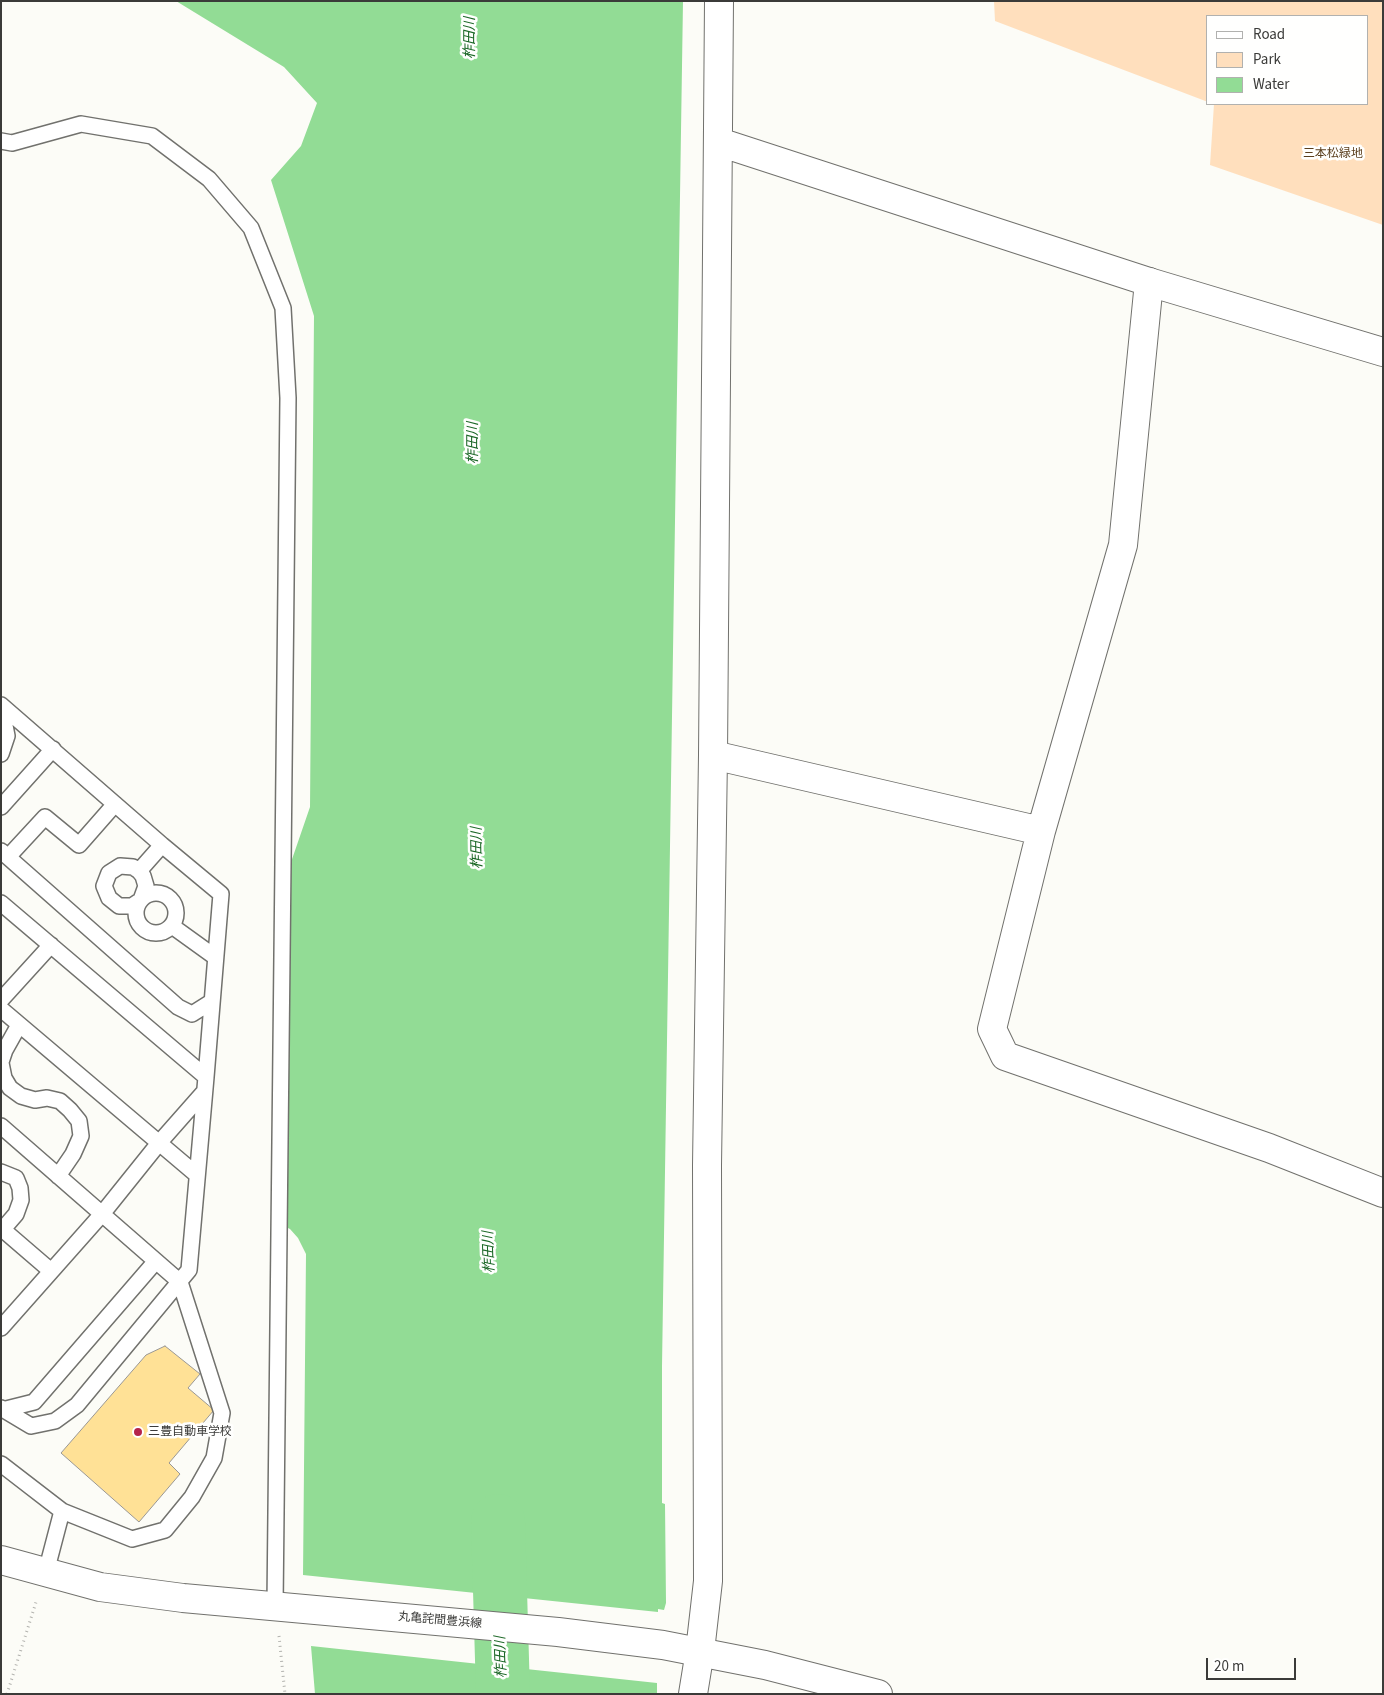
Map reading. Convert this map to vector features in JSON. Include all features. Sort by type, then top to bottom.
[{"type":"street","points":[[693,1694],[708,1581],[706,1166],[713,755],[719,1]]},
{"type":"street","points":[[719,142],[1149,282],[1383,352]]},
{"type":"street","points":[[1149,282],[1123,545],[1041,831],[992,1030],[1005,1056],[1269,1148],[1383,1193]]},
{"type":"street","points":[[713,755],[1041,831]]},
{"type":"street","name":"丸亀詫間豊浜線","points":[[1,1560],[100,1587],[184,1598],[558,1632],[663,1645],[765,1665],[878,1694]]},
{"type":"lane","points":[[1,141],[12,143],[81,124],[152,136],[209,179],[251,228],[283,308],[288,398],[281,1606]]},
{"type":"lane","points":[[1,754],[7,736],[1,705],[162,846],[221,894],[189,1270],[77,1405],[56,1421],[31,1426],[2,1409]]},
{"type":"lane","points":[[1,807],[52,749]]},
{"type":"lane","points":[[115,804],[79,845],[45,818],[5,854],[178,1007],[192,1014],[211,1002]]},
{"type":"lane","points":[[139,871],[162,846]]},
{"type":"lane","points":[[140,900],[137,916],[142,928],[154,934],[161,933],[172,926],[177,914],[173,901],[162,893],[148,894],[140,900],[132,906],[119,906],[108,898],[104,886],[109,873],[120,866],[133,867],[139,871],[143,876],[146,886],[140,900]]},
{"type":"lane","points":[[1,903],[51,945],[205,1085]]},
{"type":"lane","points":[[172,926],[215,957]]},
{"type":"lane","points":[[1,1000],[51,945]]},
{"type":"lane","points":[[1,1009],[197,1176]]},
{"type":"lane","points":[[19,1024],[5,1050],[1,1063],[4,1078],[10,1088],[21,1096],[35,1100],[47,1098],[60,1101],[79,1121],[81,1136],[73,1154],[58,1176]]},
{"type":"lane","points":[[1,1328],[102,1214],[205,1085]]},
{"type":"lane","points":[[1,1126],[180,1282],[222,1413],[214,1458],[192,1497],[165,1530],[132,1539],[62,1511],[1,1464]]},
{"type":"lane","points":[[1,1172],[16,1178],[20,1188],[21,1200],[16,1214],[2,1229],[51,1271]]},
{"type":"lane","points":[[2,1409],[34,1402],[156,1261]]},
{"type":"lane","points":[[46,1572],[62,1511]]},
{"type":"path","points":[[7,1694],[46,1572]]},
{"type":"path","points":[[281,1606],[285,1694]]},
{"type":"green space","name":"三本松緑地","points":[[994,1],[1383,1],[1383,225],[1210,165],[1214,105],[1369,105],[1369,15],[1206,15],[1206,101],[995,21]]},
{"type":"water","points":[[176,1],[683,1],[662,1365],[662,1503],[665,1504],[666,1603],[664,1610],[658,1609],[658,1612],[303,1575],[306,1254],[298,1238],[290,1229],[282,1225],[289,868],[310,807],[314,316],[271,180],[301,146],[317,103],[284,67]]},
{"type":"water","points":[[311,1646],[657,1683],[657,1694],[315,1694]]},
{"type":"building","name":"三豊自動車学校","points":[[165,1346],[200,1374],[188,1388],[214,1410],[169,1463],[180,1474],[139,1522],[61,1453],[146,1355]]},
{"type":"waterway","name":"柞田川","points":[[498,1521],[503,1694]]},
{"type":"place","name":"三豊自動車学校","points":[[138,1432]]}]
